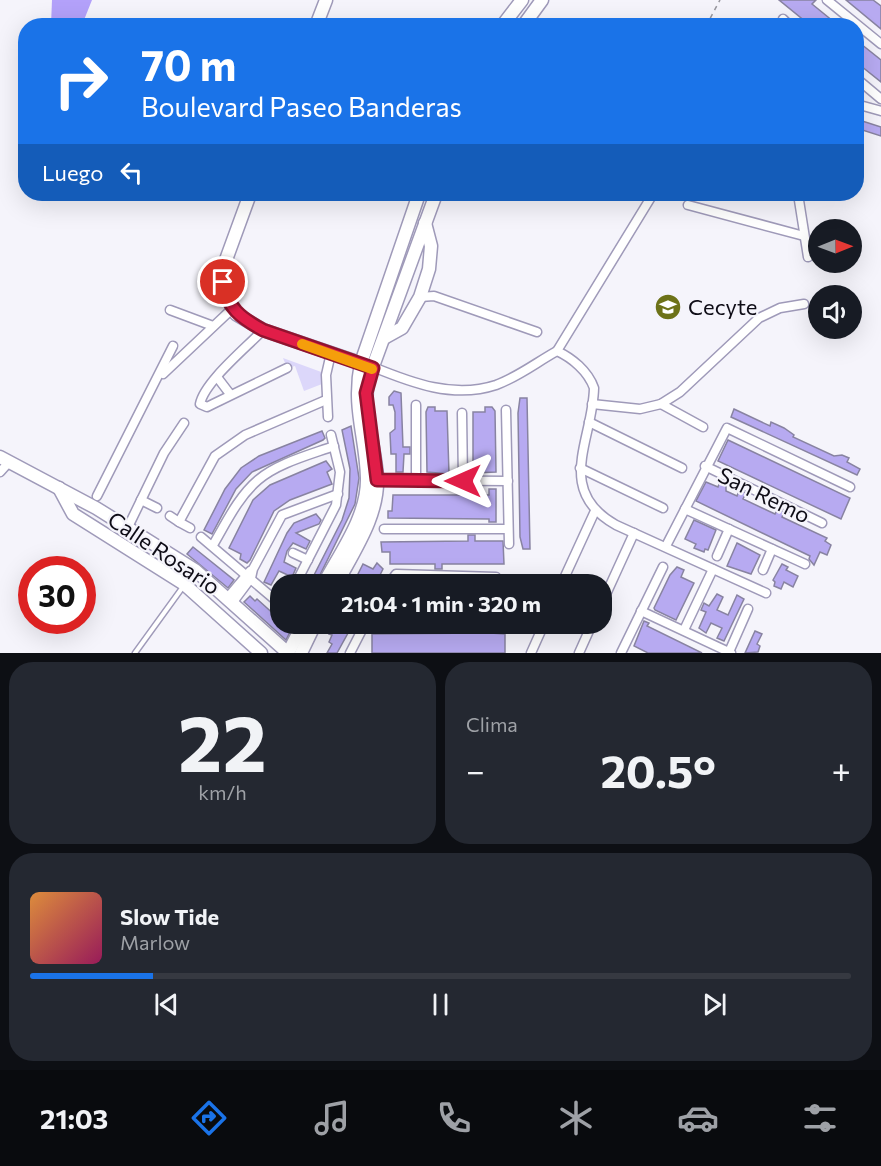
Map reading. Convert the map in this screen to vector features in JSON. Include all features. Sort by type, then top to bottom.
[{"type":"main road","points":[[319,18],[326,0]]},
{"type":"main road","points":[[508,18],[522,0]]},
{"type":"main road","points":[[529,18],[542,0]]},
{"type":"main road","points":[[247,201],[223,268],[225,294],[236,314],[263,330],[367,365]]},
{"type":"main road","points":[[341,574],[373,509],[377,480],[366,393],[367,365],[417,201]]},
{"type":"main road","points":[[329,574],[362,509],[367,480],[358,421],[356,386],[384,338],[433,201]]},
{"type":"main road","points":[[384,338],[402,328],[420,297],[429,269],[430,246],[425,224]]},
{"type":"main road","name":"Calle Rosario","points":[[5,459],[128,527],[195,570],[231,599],[288,653]]},
{"type":"main road","name":"Calle Rosario","points":[[59,487],[73,514],[184,584],[261,653]]},
{"type":"main road","points":[[288,653],[298,634]]},
{"type":"main road","points":[[301,653],[310,634]]},
{"type":"street","points":[[827,0],[849,18]]},
{"type":"street","points":[[864,30],[881,44]]},
{"type":"street","points":[[864,85],[881,99]]},
{"type":"street","points":[[864,106],[881,111]]},
{"type":"street","points":[[367,365],[429,387],[477,390],[498,384],[557,351],[649,201]]},
{"type":"street","points":[[799,201],[808,257]]},
{"type":"street","points":[[688,205],[804,236]]},
{"type":"street","points":[[423,284],[434,296]]},
{"type":"street","points":[[420,297],[434,296],[537,332]]},
{"type":"street","points":[[592,404],[640,409],[661,404],[680,392],[759,318],[780,308],[804,304]]},
{"type":"street","points":[[158,378],[232,308]]},
{"type":"street","points":[[170,310],[213,326]]},
{"type":"street","points":[[263,330],[217,377],[201,398],[200,404],[207,407],[287,368]]},
{"type":"street","points":[[97,496],[173,346]]},
{"type":"street","points":[[557,351],[570,357],[591,379],[594,388],[580,468],[583,490],[595,510],[604,518],[766,593]]},
{"type":"street","points":[[328,417],[326,400],[331,353]]},
{"type":"street","points":[[217,377],[230,394]]},
{"type":"street","points":[[179,522],[215,456],[245,435],[326,400]]},
{"type":"street","points":[[661,404],[703,427]]},
{"type":"street","points":[[416,405],[416,481]]},
{"type":"street","points":[[506,410],[509,544]]},
{"type":"street","points":[[462,413],[463,481]]},
{"type":"street","points":[[589,422],[682,468]]},
{"type":"street","points":[[128,527],[164,453],[184,423]]},
{"type":"street","points":[[666,546],[705,466],[727,428],[850,487]]},
{"type":"street","points":[[301,574],[336,505],[340,472],[331,435]]},
{"type":"street","points":[[213,545],[235,507],[259,479],[271,471],[334,446]]},
{"type":"street","points":[[0,472],[5,459]]},
{"type":"street","name":"San Remo","points":[[705,466],[822,523]]},
{"type":"street","points":[[580,468],[663,508]]},
{"type":"street","points":[[377,480],[508,481]]},
{"type":"street","points":[[231,599],[250,574],[282,515],[338,494]]},
{"type":"street","points":[[141,500],[157,508]]},
{"type":"street","points":[[685,509],[805,564]]},
{"type":"street","points":[[566,574],[595,510]]},
{"type":"street","points":[[170,516],[190,528]]},
{"type":"street","points":[[384,530],[508,529]]},
{"type":"street","points":[[717,556],[729,529]]},
{"type":"street","points":[[612,581],[634,532]]},
{"type":"street","points":[[201,537],[250,574],[270,594]]},
{"type":"street","points":[[764,570],[772,549]]},
{"type":"street","points":[[293,554],[308,560]]},
{"type":"street","points":[[621,653],[663,567]]},
{"type":"street","points":[[684,630],[713,569]]},
{"type":"street","points":[[641,610],[730,652],[748,609]]},
{"type":"street","points":[[350,653],[360,634]]},
{"type":"street","points":[[531,653],[540,634]]},
{"type":"street","points":[[579,653],[588,634]]},
{"type":"lane","points":[[135,653],[195,570]]},
{"type":"path","points":[[710,18],[720,0]]},
{"type":"shaded area","points":[[52,0],[92,0],[85,18],[51,18]]},
{"type":"shaded area","points":[[283,358],[324,373],[322,384],[304,391],[295,366],[287,368]]},
{"type":"building","points":[[779,0],[816,0],[812,4],[829,18],[801,18]]},
{"type":"building","points":[[846,0],[873,0],[881,6],[881,29]]},
{"type":"building","points":[[864,46],[881,60],[881,82],[864,68]]},
{"type":"building","points":[[864,122],[881,127],[881,136],[864,131]]},
{"type":"building","points":[[394,391],[401,393],[403,447],[410,447],[410,454],[404,454],[403,472],[396,472],[396,454],[391,454],[390,433],[395,429],[395,412],[393,405],[389,405],[389,397]]},
{"type":"building","points":[[520,398],[527,398],[530,549],[523,549],[520,537],[518,413]]},
{"type":"building","points":[[428,407],[435,407],[435,411],[447,411],[449,474],[427,472],[426,412]]},
{"type":"building","points":[[485,407],[492,407],[495,411],[496,472],[473,473],[473,412],[485,412]]},
{"type":"building","points":[[734,409],[770,426],[771,422],[784,428],[794,435],[793,437],[834,456],[842,455],[849,458],[847,462],[860,469],[857,475],[731,417]]},
{"type":"building","points":[[351,426],[359,478],[355,504],[320,574],[315,574],[342,520],[349,498],[350,469],[342,430]]},
{"type":"building","points":[[322,431],[325,438],[323,440],[252,472],[236,489],[212,534],[204,530],[225,489],[241,468],[259,456]]},
{"type":"building","points":[[728,440],[850,498],[841,519],[718,461]]},
{"type":"building","points":[[326,461],[332,469],[327,472],[332,484],[290,500],[274,511],[250,560],[247,563],[240,559],[241,554],[229,548],[253,500],[270,485]]},
{"type":"building","points":[[720,481],[726,484],[726,491],[737,496],[739,490],[746,493],[743,499],[775,514],[778,509],[784,512],[782,517],[827,538],[825,541],[831,545],[827,555],[820,552],[814,565],[809,559],[810,556],[696,501],[706,482],[718,487]]},
{"type":"building","points":[[489,489],[496,489],[496,522],[489,522],[489,519],[388,518],[388,511],[392,511],[393,495],[489,495]]},
{"type":"building","points":[[316,514],[321,520],[319,524],[296,533],[310,541],[306,549],[293,543],[287,551],[284,562],[296,568],[293,574],[279,571],[277,574],[270,574],[270,585],[264,582],[287,533],[294,523]]},
{"type":"building","points":[[694,520],[716,530],[708,550],[705,549],[704,552],[694,548],[696,544],[685,539]]},
{"type":"building","points":[[468,535],[475,535],[475,541],[503,541],[504,564],[442,564],[442,569],[435,569],[435,564],[390,564],[390,552],[382,552],[381,542],[468,541]]},
{"type":"building","points":[[737,543],[760,555],[751,574],[727,566]]},
{"type":"building","points":[[193,547],[234,580],[228,588],[187,554]]},
{"type":"building","points":[[377,563],[383,569],[380,574],[358,574],[363,564],[373,569]]},
{"type":"building","points":[[782,564],[788,567],[786,570],[798,576],[793,587],[784,582],[781,589],[774,586],[773,580]]},
{"type":"building","points":[[677,567],[684,570],[681,577],[694,583],[676,620],[654,608],[670,575]]},
{"type":"building","points":[[717,594],[723,597],[717,610],[728,615],[737,595],[744,599],[724,641],[717,638],[722,628],[711,623],[706,633],[699,628],[706,612],[701,610],[704,603],[709,606]]},
{"type":"building","points":[[250,596],[270,611],[270,626],[244,602]]},
{"type":"building","points":[[644,621],[649,623],[647,626],[702,653],[648,653],[634,646]]},
{"type":"building","points":[[755,631],[762,634],[757,644],[760,646],[758,652],[745,653]]},
{"type":"building","points":[[279,634],[289,634],[286,640]]},
{"type":"building","points":[[329,634],[347,634],[337,653],[327,653],[332,644],[329,642],[332,635]]},
{"type":"building","points":[[372,634],[505,634],[505,653],[372,653]]},
{"type":"slow traffic","points":[[302,344],[372,369]]},
{"type":"place","name":"Cecyte","points":[[668,307]]},
{"type":"route","points":[[223,282],[225,294],[232,308],[236,314],[249,322],[263,330],[373,368],[366,393],[377,480],[463,481]]}]
